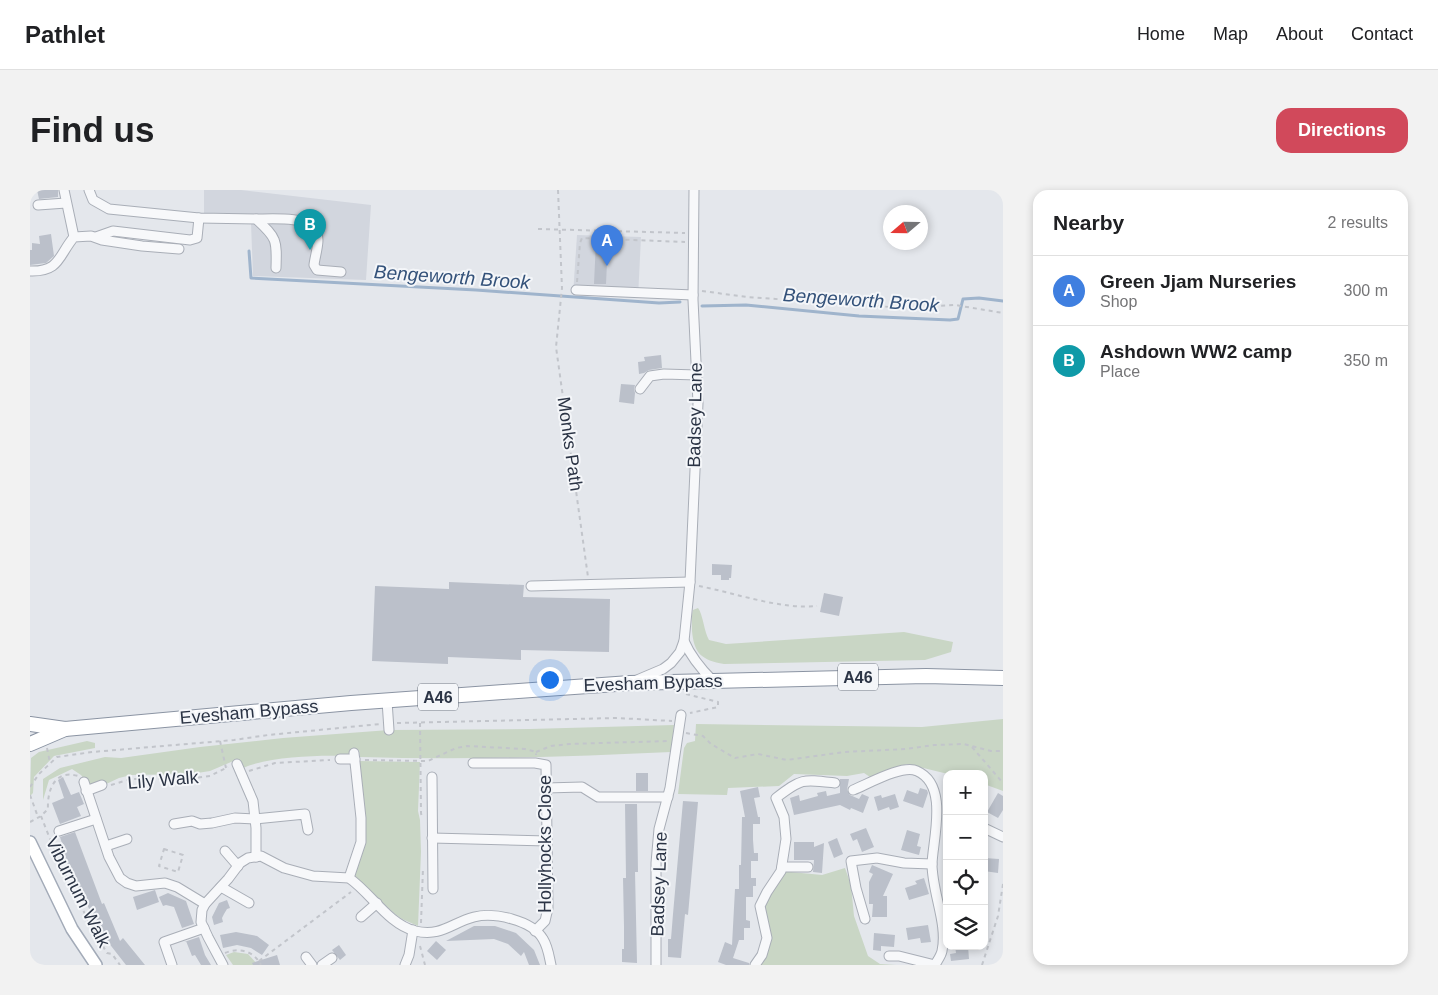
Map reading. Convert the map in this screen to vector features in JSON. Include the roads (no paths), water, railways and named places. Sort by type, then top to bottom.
[{"type":"highway","name":"Evesham Bypass","points":[[30,724],[65,729],[164,719],[630,683],[926,676],[1003,678]]},
{"type":"highway","name":"Evesham Bypass","points":[[30,744],[65,729]]},
{"type":"main road","points":[[30,842],[72,929],[96,965]]},
{"type":"street","points":[[64,190],[74,237]]},
{"type":"street","points":[[89,190],[93,200],[109,208],[199,218],[289,220],[308,223],[316,230],[318,240],[314,265],[317,270],[341,272]]},
{"type":"street","name":"Badsey Lane","points":[[630,683],[663,669],[671,663],[680,652],[684,641],[690,583],[698,403],[693,295],[694,190]]},
{"type":"street","points":[[38,206],[66,203]]},
{"type":"street","points":[[96,237],[114,231],[190,240],[197,238],[199,218]]},
{"type":"street","points":[[256,219],[272,233],[277,244],[276,268]]},
{"type":"street","points":[[30,270],[44,271],[55,264],[74,237],[91,236],[102,240],[142,246],[179,249]]},
{"type":"street","points":[[576,290],[693,295]]},
{"type":"street","points":[[640,389],[650,376],[697,374]]},
{"type":"street","points":[[531,586],[690,583]]},
{"type":"street","points":[[684,641],[694,661],[713,681]]},
{"type":"street","points":[[387,701],[389,726]]},
{"type":"street","name":"Badsey Lane","points":[[656,965],[656,863],[659,828],[668,797],[680,718]]},
{"type":"street","points":[[340,759],[355,756],[361,818],[361,842],[350,878]]},
{"type":"street","name":"Hollyhocks Close","points":[[473,762],[546,765],[548,908],[545,921],[535,931]]},
{"type":"street","points":[[238,764],[253,801],[256,857]]},
{"type":"street","points":[[853,790],[901,770],[916,770],[924,775],[932,786],[936,805],[942,819],[932,864],[943,921]]},
{"type":"street","points":[[432,778],[433,889]]},
{"type":"street","points":[[755,965],[762,955],[767,938],[760,906],[781,871],[786,839],[784,817],[776,798],[801,781],[814,780],[835,783]]},
{"type":"street","points":[[84,782],[109,857],[125,886],[165,883],[178,887],[205,904]]},
{"type":"street","points":[[86,791],[106,786]]},
{"type":"street","points":[[546,788],[582,788],[598,797],[668,797]]},
{"type":"street","points":[[174,824],[182,821],[212,823],[235,818],[254,819],[306,814],[308,830]]},
{"type":"street","points":[[59,832],[96,819]]},
{"type":"street","points":[[988,830],[1003,837]]},
{"type":"street","points":[[432,838],[547,841]]},
{"type":"street","points":[[106,846],[127,839]]},
{"type":"street","points":[[225,851],[238,866]]},
{"type":"street","points":[[223,965],[204,928],[202,910],[238,866],[248,858],[261,856],[298,873],[324,878],[350,878],[396,921],[417,931],[437,932],[474,917],[500,916],[517,920],[543,938],[551,965]]},
{"type":"street","points":[[865,919],[851,861],[877,858],[904,863],[932,864]]},
{"type":"street","points":[[782,867],[808,867]]},
{"type":"street","points":[[221,886],[249,903]]},
{"type":"street","points":[[361,917],[377,903]]},
{"type":"street","points":[[172,965],[164,942],[204,928]]},
{"type":"street","points":[[405,965],[417,931]]},
{"type":"street","points":[[889,956],[900,956],[935,965],[942,952],[943,936]]},
{"type":"street","points":[[306,957],[312,965]]},
{"type":"street","points":[[322,965],[332,958]]},
{"type":"waterway","name":"Bengeworth Brook","points":[[249,251],[251,278],[476,290],[659,303],[680,302]]},
{"type":"waterway","name":"Bengeworth Brook","points":[[702,306],[746,305],[859,316],[950,320],[958,319],[963,299],[979,298],[1003,301]]},
{"type":"place","name":"Ashdown WW2 camp","points":[[310,250]]},
{"type":"place","name":"Green Jjam Nurseries","points":[[607,266]]}]
